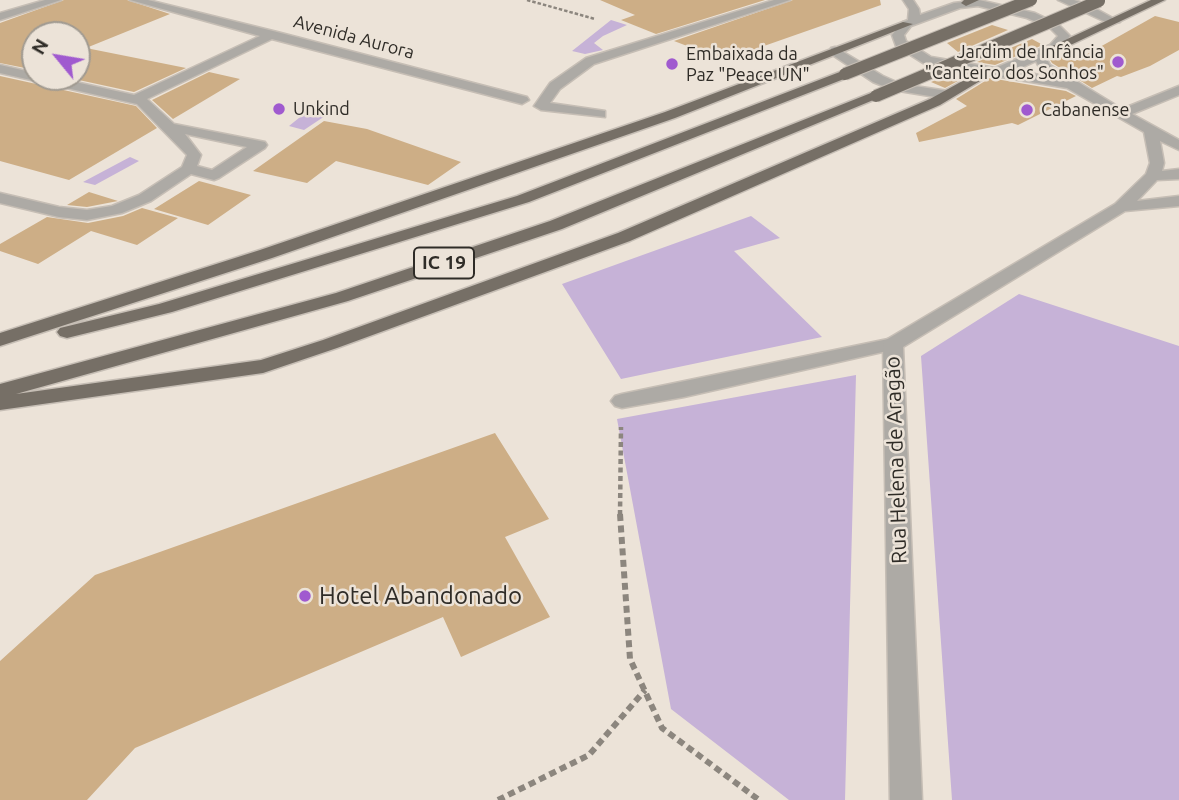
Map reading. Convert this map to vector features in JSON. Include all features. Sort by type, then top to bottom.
[{"type":"highway","name":"IC 19","points":[[0,348],[165,308],[523,200],[1031,0]]},
{"type":"highway","points":[[1054,48],[1160,0]]},
{"type":"highway","name":"IC 19","points":[[0,391],[342,297],[544,230],[876,96],[1100,1]]},
{"type":"highway","points":[[0,340],[266,254],[644,124],[911,23]]},
{"type":"highway","points":[[0,403],[263,366],[624,237],[948,95],[954,88],[991,72]]},
{"type":"street","points":[[0,17],[56,0]]},
{"type":"street","name":"Avenida Aurora","points":[[135,0],[522,100]]},
{"type":"street","points":[[600,114],[541,106],[555,86],[590,61],[785,0]]},
{"type":"street","points":[[908,0],[914,9],[911,23]]},
{"type":"street","points":[[1063,0],[1114,22]]},
{"type":"street","points":[[934,1],[1014,9],[1044,20],[1062,31],[1064,36],[1054,48],[1006,70],[991,72]]},
{"type":"street","points":[[966,3],[911,23],[898,36],[900,43],[915,54],[946,65],[1023,75],[1080,91]]},
{"type":"street","points":[[136,99],[273,34]]},
{"type":"street","points":[[835,51],[858,68],[888,83],[948,95]]},
{"type":"street","points":[[1039,55],[1045,67],[1080,91],[1179,146]]},
{"type":"street","points":[[0,69],[142,101],[194,155],[189,169],[145,198],[116,210],[97,213],[59,212],[0,198]]},
{"type":"street","points":[[1121,114],[1178,92]]},
{"type":"street","points":[[169,127],[260,145],[214,176],[189,169]]},
{"type":"street","points":[[1151,131],[1157,163],[1153,176],[1179,174]]},
{"type":"street","name":"Rua Helena de Aragão","points":[[906,800],[893,344],[1121,207],[1153,176]]},
{"type":"street","name":"Rua Helena de Aragão","points":[[1121,207],[1179,201]]},
{"type":"street","points":[[622,401],[893,344]]},
{"type":"path","points":[[527,0],[595,19]]},
{"type":"path","points":[[622,401],[619,503],[630,659],[662,727],[759,800]]},
{"type":"path","points":[[498,800],[589,755],[645,690]]},
{"type":"shaded area","points":[[611,20],[627,25],[594,43],[603,50],[585,54],[572,51]]},
{"type":"shaded area","points":[[315,105],[334,110],[304,130],[289,126]]},
{"type":"shaded area","points":[[130,157],[139,161],[95,185],[83,182]]},
{"type":"shaded area","points":[[751,216],[780,238],[734,251],[822,337],[621,379],[562,284]]},
{"type":"shaded area","points":[[1019,294],[1179,346],[1179,800],[952,800],[921,356]]},
{"type":"shaded area","points":[[856,375],[845,800],[789,800],[671,709],[617,419]]},
{"type":"building","points":[[64,0],[127,0],[170,14],[91,46],[91,21],[21,21],[21,67],[0,63],[0,23]]},
{"type":"building","points":[[600,0],[765,0],[656,34],[621,20],[635,15]]},
{"type":"building","points":[[793,0],[880,0],[881,5],[724,60],[674,41]]},
{"type":"building","name":"Jardim de Infância \"Canteiro dos Sonhos\"","points":[[1155,16],[1179,22],[1179,50],[1150,66],[1121,77],[1117,76],[1092,88],[1052,63],[1049,58],[1060,53],[1075,61]]},
{"type":"building","points":[[992,25],[1008,30],[958,52],[947,43]]},
{"type":"building","points":[[1032,39],[1043,45],[995,65],[977,62]]},
{"type":"building","points":[[91,49],[186,68],[134,92],[91,83]]},
{"type":"building","points":[[209,72],[240,79],[173,119],[152,100]]},
{"type":"building","points":[[953,73],[967,76],[945,88],[931,82]]},
{"type":"building","points":[[0,76],[21,81],[21,91],[68,91],[136,106],[157,128],[69,180],[0,161]]},
{"type":"building","points":[[990,78],[1066,91],[1076,96],[1018,125],[1012,123],[919,142],[916,133],[967,106],[956,99]]},
{"type":"building","points":[[324,121],[367,129],[461,162],[428,185],[336,161],[307,183],[253,171]]},
{"type":"building","points":[[199,181],[251,195],[208,225],[154,209]]},
{"type":"building","points":[[89,192],[118,201],[87,207],[67,205]]},
{"type":"building","points":[[142,208],[178,218],[137,245],[91,231],[38,264],[0,251],[0,244],[47,217],[88,223],[123,216]]},
{"type":"building","name":"Hotel Abandonado","points":[[495,433],[549,519],[505,537],[550,617],[461,657],[443,617],[135,748],[87,800],[0,800],[0,661],[95,575]]},
{"type":"place","name":"Jardim de Infância \"Canteiro dos Sonhos\"","points":[[1118,62]]},
{"type":"place","name":"Embaixada da Paz \"Peace UN\"","points":[[672,64]]},
{"type":"place","name":"Unkind","points":[[279,109]]},
{"type":"place","name":"Cabanense","points":[[1027,110]]},
{"type":"place","name":"Hotel Abandonado","points":[[305,596]]}]
